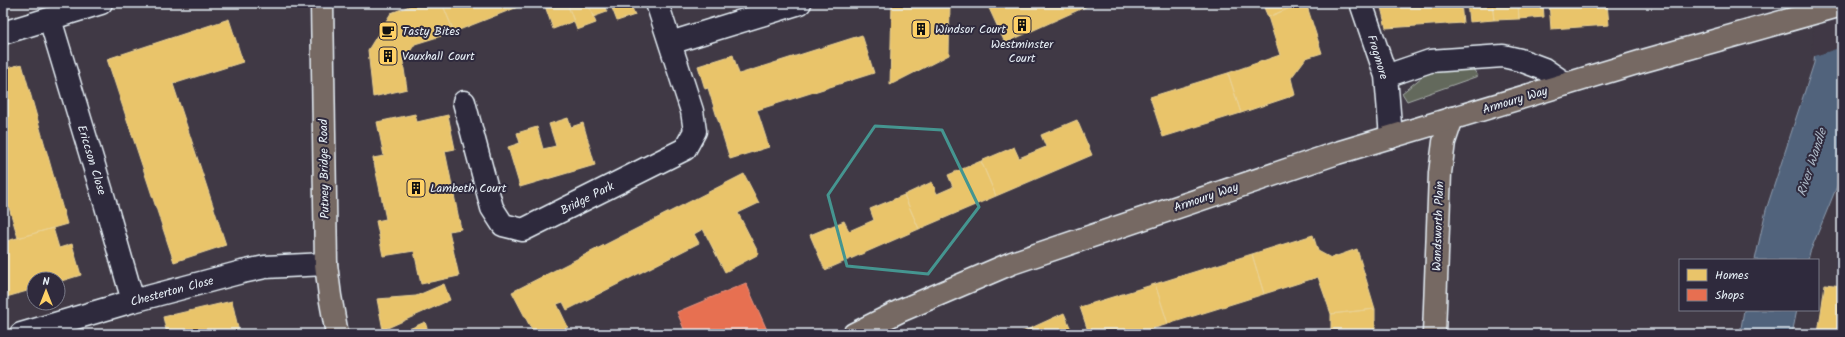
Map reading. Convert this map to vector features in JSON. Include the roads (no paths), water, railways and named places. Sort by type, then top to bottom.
[{"type":"main road","name":"Putney Bridge Road","points":[[322,3],[326,264],[337,334]]},
{"type":"main road","name":"Armoury Way","points":[[854,334],[900,311],[1012,263],[1330,156],[1566,84],[1842,5]]},
{"type":"main road","name":"Wandsworth Plain","points":[[1434,334],[1440,173],[1444,142],[1452,118]]},
{"type":"street","points":[[3,33],[101,3]]},
{"type":"street","name":"Bridge Park","points":[[464,102],[492,208],[503,225],[523,230],[685,149],[695,131],[692,111],[657,3]]},
{"type":"street","points":[[670,43],[800,3]]},
{"type":"street","name":"Frogmore","points":[[1361,3],[1386,76],[1391,137]]},
{"type":"street","name":"Ericcson Close","points":[[50,19],[133,301]]},
{"type":"street","name":"Armoury Way","points":[[1386,76],[1430,61],[1503,56],[1520,60],[1544,69],[1566,84]]},
{"type":"street","name":"Chesterton Close","points":[[21,334],[133,301],[265,267],[326,264]]},
{"type":"water","name":"River Wandle","points":[[1818,3],[1842,3],[1842,174],[1808,259],[1755,259],[1766,210],[1814,63]]},
{"type":"water","points":[[1744,311],[1797,311],[1792,334],[1740,334]]},
{"type":"place","name":"Westminster Court","points":[[1022,25]]},
{"type":"place","name":"Windsor Court","points":[[921,29]]},
{"type":"place","name":"Tasty Bites","points":[[388,31]]},
{"type":"place","name":"Vauxhall Court","points":[[388,56]]},
{"type":"place","name":"Lambeth Court","points":[[416,188]]}]
